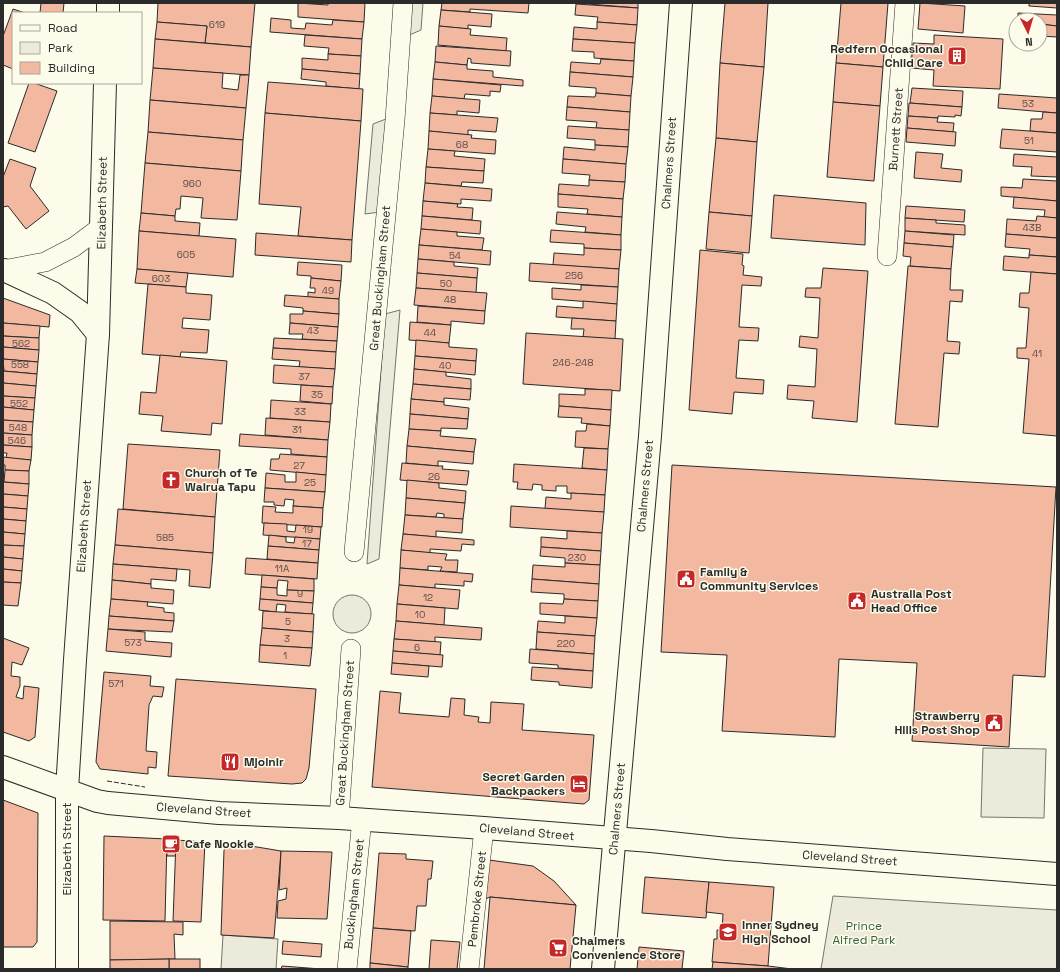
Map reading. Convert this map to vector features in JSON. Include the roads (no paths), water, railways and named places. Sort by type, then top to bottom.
[{"type":"main road","name":"Chalmers Street","points":[[603,969],[650,436],[681,3]]},
{"type":"main road","name":"Elizabeth Street","points":[[67,969],[67,790],[75,653],[98,334],[105,84]]},
{"type":"main road","points":[[4,270],[53,293],[80,312],[98,334]]},
{"type":"main road","name":"Cleveland Street","points":[[3,767],[108,803],[219,812],[362,819],[484,828],[657,841],[727,849],[1057,874]]},
{"type":"street","name":"Great Buckingham Street","points":[[354,552],[395,120],[403,3]]},
{"type":"street","name":"Burnett Street","points":[[886,256],[905,3]]},
{"type":"street","points":[[4,270],[45,262],[74,247],[102,226]]},
{"type":"street","name":"Great Buckingham Street","points":[[339,818],[352,649]]},
{"type":"street","name":"Buckingham Street","points":[[347,969],[362,819]]},
{"type":"street","name":"Pembroke Street","points":[[470,969],[484,828]]},
{"type":"place","name":"Redfern Occasional Child Care","points":[[957,56]]},
{"type":"place","name":"Church of Te Wairua Tapu","points":[[171,480]]},
{"type":"place","name":"Family & Community Services","points":[[686,579]]},
{"type":"place","name":"Australia Post Head Office","points":[[857,601]]},
{"type":"place","name":"Strawberry Hills Post Shop","points":[[994,723]]},
{"type":"place","name":"Mjolnir","points":[[230,762]]},
{"type":"place","name":"Secret Garden Backpackers","points":[[579,784]]},
{"type":"place","name":"Cafe Nookie","points":[[171,844]]},
{"type":"place","name":"Inner Sydney High School","points":[[728,932]]},
{"type":"place","name":"Chalmers Convenience Store","points":[[558,948]]},
{"type":"park label","name":"Prince Alfred Park","points":[[864,933]]}]
